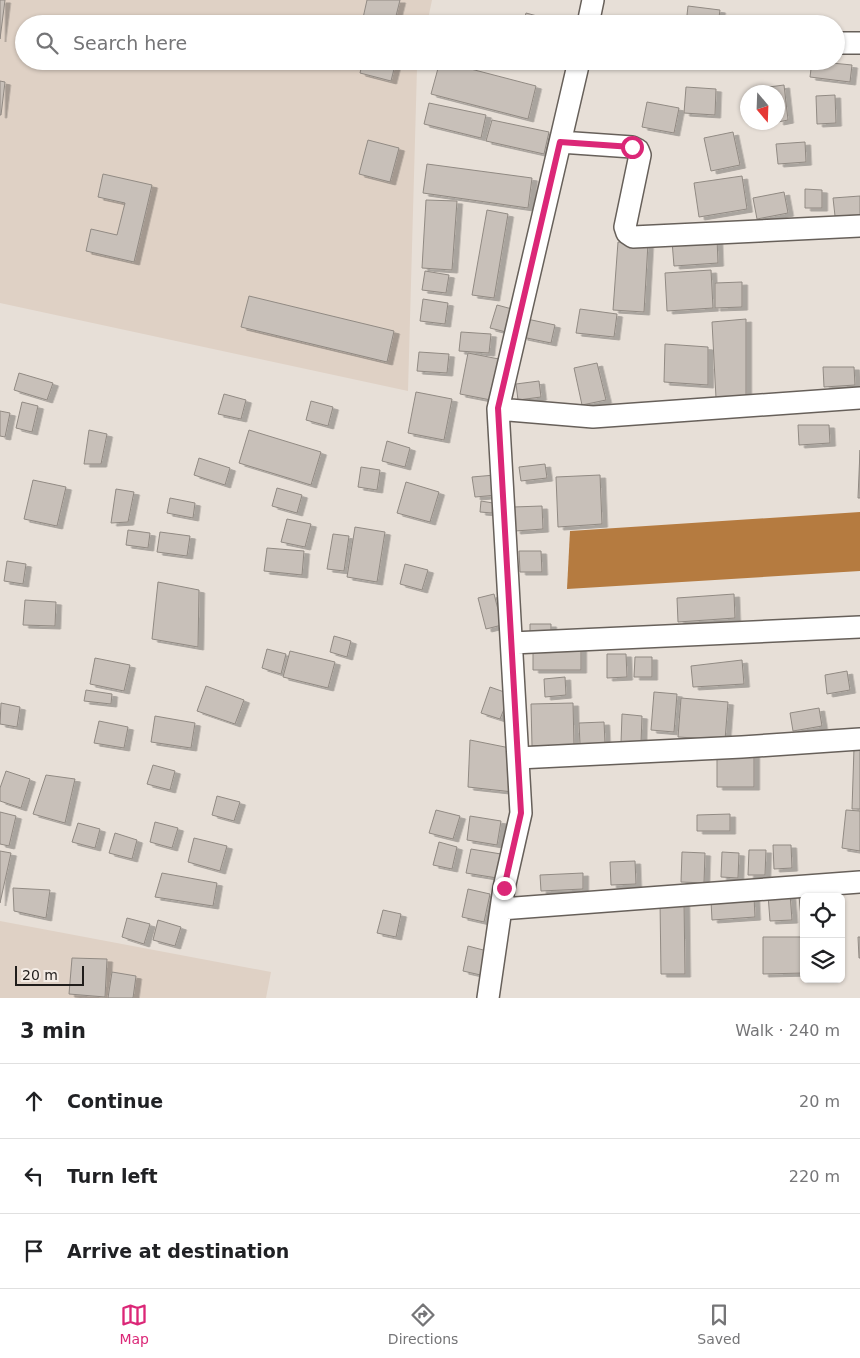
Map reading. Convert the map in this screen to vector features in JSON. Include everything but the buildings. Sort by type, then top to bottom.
[{"type":"street","points":[[590,15],[593,0]]},
{"type":"street","points":[[845,43],[860,43]]},
{"type":"street","points":[[488,998],[504,888],[521,813],[498,408],[577,70]]},
{"type":"street","points":[[560,142],[632,147],[638,150],[640,155],[625,227],[633,237],[860,226]]},
{"type":"street","points":[[498,408],[593,417],[860,398]]},
{"type":"street","points":[[512,642],[860,627]]},
{"type":"street","points":[[518,758],[742,748],[860,739]]},
{"type":"street","points":[[501,909],[860,882]]},
{"type":"shaded area","points":[[0,0],[432,0],[429,15],[15,15],[15,70],[417,70],[408,391],[0,303]]},
{"type":"shaded area","points":[[860,512],[860,571],[567,589],[570,531]]},
{"type":"shaded area","points":[[0,921],[271,972],[266,998],[0,998]]},
{"type":"route","points":[[504,888],[521,813],[498,408],[560,142],[632,147]]}]
